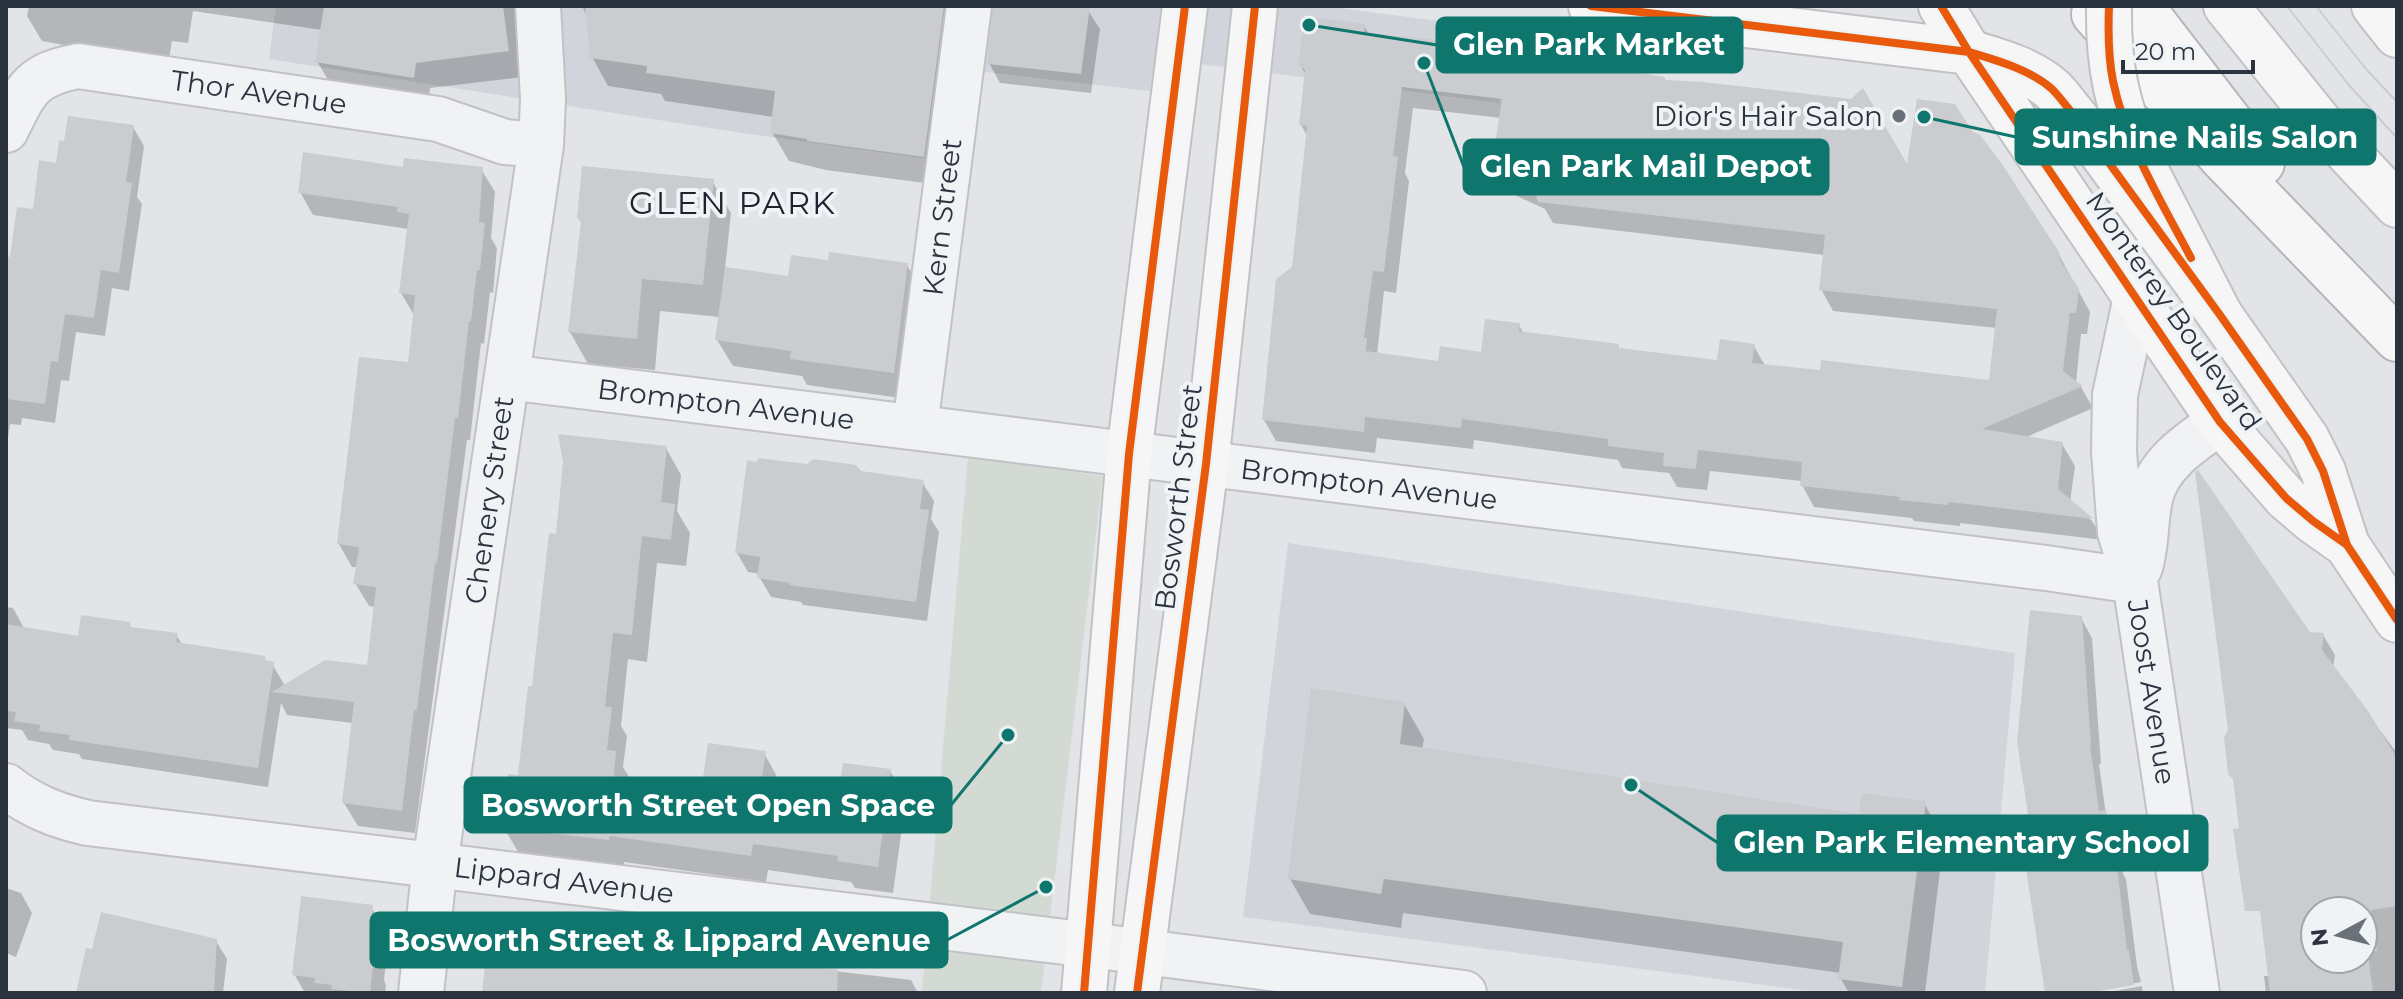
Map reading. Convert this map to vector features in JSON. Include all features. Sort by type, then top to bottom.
[{"type":"main road","name":"Bosworth Street","points":[[1084,993],[1129,454],[1185,6]]},
{"type":"main road","name":"Bosworth Street","points":[[1140,973],[1206,464],[1255,6]]},
{"type":"main road","points":[[1591,6],[1969,52]]},
{"type":"main road","points":[[1941,6],[1969,52]]},
{"type":"main road","points":[[2088,6],[2224,160],[2397,339]]},
{"type":"main road","points":[[2109,6],[2108,39],[2113,80],[2125,124],[2220,315]]},
{"type":"main road","points":[[2141,6],[2397,339]]},
{"type":"main road","points":[[2226,6],[2322,125],[2397,205]]},
{"type":"main road","points":[[2374,6],[2397,35]]},
{"type":"main road","name":"Monterey Boulevard","points":[[1969,52],[2220,422],[2286,498],[2347,545]]},
{"type":"main road","name":"Monterey Boulevard","points":[[1969,52],[2030,74],[2053,90],[2077,119],[2307,439],[2323,471],[2347,545],[2397,620]]},
{"type":"street","name":"Chenery Street","points":[[421,993],[435,864],[541,145],[543,99],[538,6]]},
{"type":"street","name":"Kern Street","points":[[915,427],[969,6]]},
{"type":"street","name":"Thor Avenue","points":[[6,130],[22,98],[37,80],[55,70],[78,66],[438,119],[505,142],[541,145]]},
{"type":"street","name":"Joost Avenue","points":[[2136,297],[2115,395],[2114,451],[2120,532],[2135,581],[2197,993]]},
{"type":"street","name":"Brompton Avenue","points":[[508,377],[2135,581]]},
{"type":"street","name":"Joost Avenue","points":[[2135,581],[2143,558],[2150,496],[2156,480],[2188,444],[2220,422]]},
{"type":"street","name":"Lippard Avenue","points":[[6,786],[38,808],[88,823],[1090,945],[1140,973],[1464,993]]},
{"type":"shaded area","points":[[276,6],[1323,6],[1508,30],[1499,103],[1162,59],[1157,92],[977,71],[965,164],[742,133],[269,59]]},
{"type":"shaded area","points":[[968,456],[1103,476],[1041,993],[922,993]]},
{"type":"shaded area","points":[[1288,543],[2015,653],[1985,993],[1826,993],[1243,917]]},
{"type":"building","points":[[324,6],[503,6],[509,51],[416,63],[414,78],[315,62]]},
{"type":"building","points":[[585,6],[944,6],[924,157],[770,133],[775,91],[646,73],[647,66],[590,58]]},
{"type":"building","points":[[993,6],[1090,6],[1081,74],[987,64]]},
{"type":"building","points":[[1305,16],[1365,24],[1364,32],[1549,50],[1552,64],[1636,72],[1666,80],[1851,99],[1863,88],[1907,164],[1917,99],[1955,104],[1973,132],[1980,135],[2002,164],[2079,289],[2076,313],[2070,313],[2063,371],[2083,386],[1982,429],[2063,442],[2058,489],[2094,519],[1949,502],[1948,505],[1899,500],[1900,497],[1800,486],[1802,462],[1698,450],[1696,469],[1663,466],[1664,453],[1608,446],[1608,439],[1462,419],[1461,428],[1365,417],[1364,432],[1262,420],[1276,279],[1292,267],[1307,126],[1299,125],[1305,70],[1298,65]],"holes":[[[1402,87],[1502,99],[1491,169],[1534,190],[1538,202],[1825,235],[1819,290],[1997,309],[1989,380],[1821,360],[1820,370],[1752,363],[1755,344],[1720,339],[1717,360],[1519,331],[1520,323],[1485,319],[1481,352],[1440,346],[1438,361],[1366,351],[1367,338],[1364,338],[1373,271],[1384,272],[1398,157],[1393,156]]]},
{"type":"building","points":[[68,116],[134,125],[126,182],[132,183],[119,273],[101,270],[94,318],[65,314],[58,362],[51,361],[45,404],[6,399],[6,256],[10,257],[17,207],[33,209],[39,160],[56,163],[59,140],[64,141]]},
{"type":"building","points":[[303,152],[403,167],[404,158],[483,167],[479,222],[485,223],[480,270],[477,270],[469,321],[458,418],[455,418],[402,811],[342,803],[354,702],[272,692],[325,660],[367,665],[376,587],[353,584],[359,547],[337,544],[359,357],[408,362],[415,295],[399,293],[409,214],[397,212],[398,207],[298,193]]},
{"type":"building","points":[[582,166],[714,179],[703,285],[642,279],[637,339],[568,332],[581,222],[577,218]]},
{"type":"building","points":[[829,252],[908,263],[894,373],[790,359],[791,351],[715,340],[725,267],[788,276],[791,255],[828,260]]},
{"type":"building","points":[[558,434],[667,446],[661,502],[675,504],[671,540],[642,536],[632,635],[613,633],[605,707],[612,707],[607,750],[616,751],[613,785],[700,799],[708,743],[766,751],[762,778],[839,789],[843,763],[891,769],[878,867],[837,861],[838,856],[753,844],[751,856],[610,836],[609,840],[502,828],[508,774],[518,775],[528,686],[532,686],[549,533],[556,534],[563,462]]},
{"type":"building","points":[[758,458],[807,464],[813,459],[856,465],[861,471],[924,480],[920,509],[929,510],[916,602],[757,578],[760,557],[735,553],[747,460],[757,462]]},
{"type":"building","points":[[2198,470],[2310,632],[2324,633],[2322,650],[2368,711],[2397,758],[2397,906],[2379,909],[2379,895],[2299,895],[2299,975],[2371,975],[2373,993],[2270,993],[2260,911],[2245,911],[2233,829],[2239,828],[2224,737],[2228,730],[2195,472]]},
{"type":"building","points":[[2030,610],[2082,616],[2090,745],[2099,811],[2106,810],[2116,858],[2134,985],[2087,993],[2045,993],[2019,823],[2027,822],[2028,814],[2017,742]]},
{"type":"building","points":[[81,615],[130,622],[130,627],[178,633],[176,642],[265,656],[265,660],[274,662],[258,768],[69,740],[70,735],[39,731],[40,725],[14,721],[16,712],[6,711],[6,624],[78,636]]},
{"type":"building","points":[[1311,688],[1405,702],[1400,744],[1859,814],[1862,793],[1926,801],[1902,987],[1838,979],[1843,942],[1384,879],[1381,894],[1288,879]]},
{"type":"building","points":[[301,896],[373,905],[372,914],[378,922],[370,993],[331,989],[332,985],[314,983],[315,978],[292,975]]},
{"type":"building","points":[[101,912],[217,939],[214,993],[76,993],[86,948],[92,949]]},
{"type":"building","points":[[490,921],[593,933],[592,939],[718,951],[718,956],[838,970],[837,993],[482,993]]},
{"type":"tram line","points":[[2287,6],[2348,84],[2397,138]]},
{"type":"tram line","points":[[2316,6],[2366,69],[2397,102]]},
{"type":"cycle path","points":[[1084,993],[1129,454],[1185,6]]},
{"type":"cycle path","points":[[1137,993],[1206,464],[1255,6]]},
{"type":"cycle path","points":[[1591,6],[1969,52],[2013,66],[2043,82],[2077,119],[2307,439],[2323,471],[2347,545],[2397,620]]},
{"type":"cycle path","points":[[1941,6],[2220,422],[2286,498],[2347,545]]},
{"type":"cycle path","points":[[2109,6],[2110,62],[2126,127],[2191,258]]},
{"type":"place","name":"Glen Park Market","points":[[1309,25]]},
{"type":"place","name":"Glen Park Mail Depot","points":[[1424,63]]},
{"type":"place","name":"Dior's Hair Salon","points":[[1899,116]]},
{"type":"place","name":"Sunshine Nails Salon","points":[[1924,117]]},
{"type":"place","name":"Bosworth Street Open Space","points":[[1008,735]]},
{"type":"place","name":"Glen Park Elementary School","points":[[1631,785]]},
{"type":"place","name":"Bosworth Street & Lippard Avenue","points":[[1046,887]]},
{"type":"district","name":"GLEN PARK","points":[[733,203]]}]
